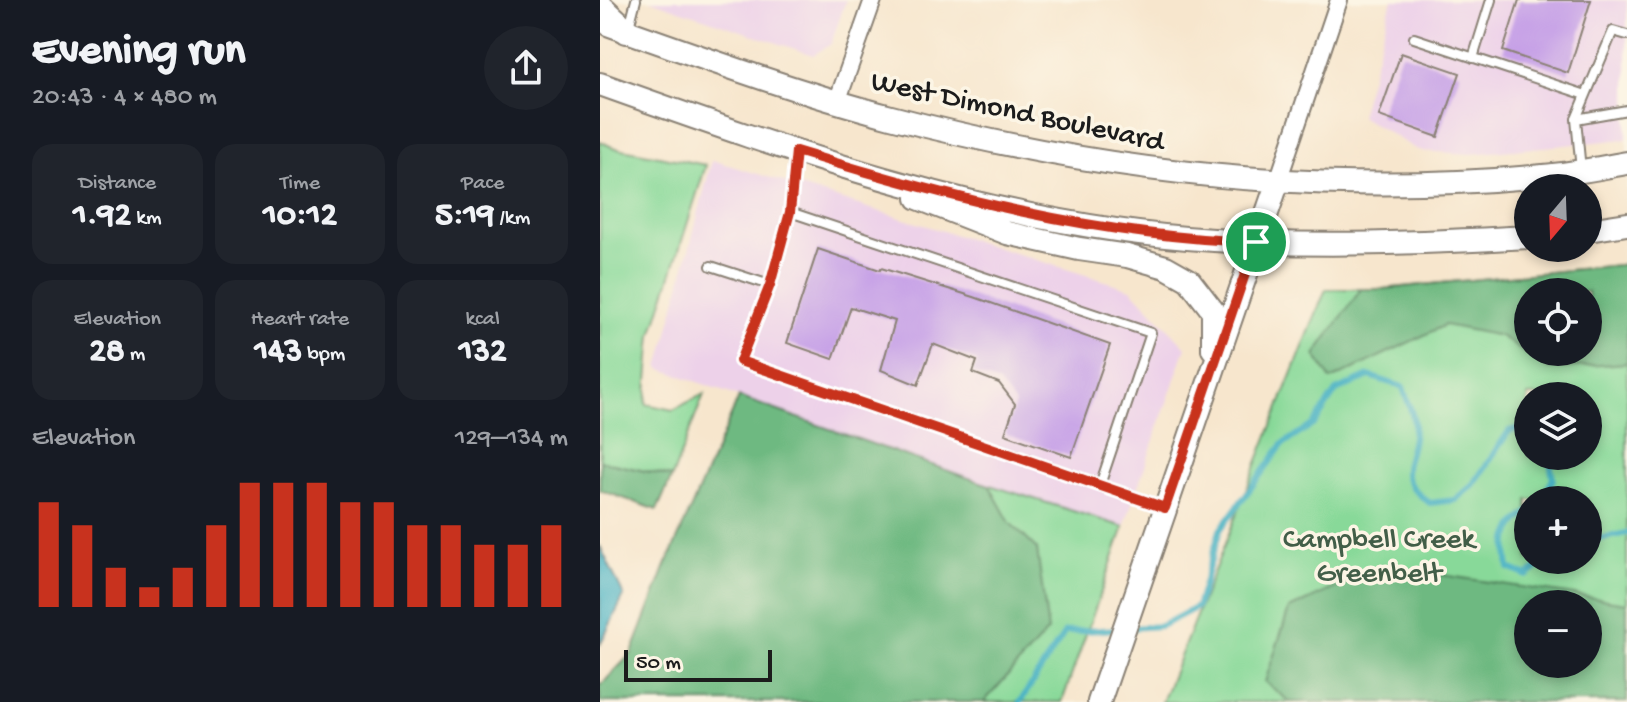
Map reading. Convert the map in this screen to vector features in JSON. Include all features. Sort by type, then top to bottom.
[{"type":"main road","points":[[600,6],[627,31]]},
{"type":"main road","name":"West Dimond Boulevard","points":[[600,22],[837,102],[944,131],[1070,157],[1178,173],[1278,181],[1399,185],[1545,176],[1627,163]]},
{"type":"main road","points":[[600,84],[852,168],[1034,215],[1123,230],[1256,242],[1400,244],[1514,238]]},
{"type":"main road","points":[[852,168],[938,207],[1007,233],[1127,256],[1166,267],[1189,280],[1213,311],[1213,366]]},
{"type":"main road","points":[[1099,702],[1278,181]]},
{"type":"main road","points":[[1602,228],[1627,224]]},
{"type":"street","points":[[837,102],[873,0]]},
{"type":"street","points":[[1278,181],[1339,0]]},
{"type":"lane","points":[[627,31],[636,0]]},
{"type":"lane","points":[[1473,58],[1491,0]]},
{"type":"lane","points":[[1581,171],[1576,119],[1613,31],[1627,35]]},
{"type":"lane","points":[[1414,38],[1586,95]]},
{"type":"lane","points":[[1576,119],[1627,110]]},
{"type":"lane","points":[[796,151],[790,212],[770,285],[740,361],[1165,508]]},
{"type":"lane","points":[[790,212],[1151,333],[1100,485]]},
{"type":"lane","points":[[711,266],[770,285]]},
{"type":"shaded area","points":[[650,0],[846,0],[831,44],[813,55]]},
{"type":"shaded area","points":[[1392,0],[1627,0],[1627,139],[1471,154],[1419,151],[1360,116]]},
{"type":"shaded area","points":[[712,160],[1131,289],[1186,347],[1124,527],[929,466],[659,368]]},
{"type":"green space","points":[[600,141],[612,147],[706,165],[652,335],[646,404],[673,410],[704,394],[672,477],[600,461]]},
{"type":"green space","name":"Campbell Creek Greenbelt","points":[[1627,264],[1627,702],[1162,702],[1326,289],[1383,289]]},
{"type":"green space","points":[[1627,264],[1627,363],[1602,365],[1602,278],[1514,278],[1514,346],[1500,336],[1445,325],[1331,380],[1315,355],[1361,289]]},
{"type":"green space","points":[[1544,366],[1588,366],[1548,369]]},
{"type":"green space","points":[[739,397],[989,485],[1010,523],[1037,549],[1048,631],[984,702],[600,702],[600,686],[632,653]]},
{"type":"green space","points":[[600,461],[672,477],[657,510],[600,490]]},
{"type":"green space","points":[[929,466],[1124,527],[1062,702],[656,702]]},
{"type":"green space","points":[[1383,566],[1541,590],[1514,590],[1514,678],[1602,678],[1602,599],[1627,603],[1627,702],[1290,702],[1265,682],[1289,609]]},
{"type":"water","points":[[600,546],[624,596],[600,645]]},
{"type":"building","points":[[1519,0],[1591,0],[1568,73],[1503,51]]},
{"type":"building","points":[[1401,53],[1460,73],[1438,137],[1379,116]]},
{"type":"building","points":[[818,249],[974,297],[1110,345],[1071,457],[1005,434],[1015,404],[999,383],[973,373],[977,361],[933,344],[918,385],[881,370],[895,321],[851,307],[833,359],[787,343]]},
{"type":"waterway","points":[[1129,628],[1161,626],[1197,607],[1220,530],[1283,444],[1314,424],[1336,391],[1369,376],[1403,387],[1414,424],[1406,475],[1417,493],[1430,503],[1455,500],[1473,485],[1509,431],[1514,430]]},
{"type":"waterway","points":[[1549,486],[1553,479],[1551,470]]},
{"type":"waterway","points":[[1514,526],[1507,551],[1509,568],[1514,570]]},
{"type":"waterway","points":[[1602,538],[1627,533]]},
{"type":"waterway","points":[[1522,574],[1530,574]]},
{"type":"waterway","points":[[1020,702],[1065,632],[1118,629]]},
{"type":"route","points":[[796,151],[912,185],[1034,215],[1123,230],[1256,242],[1165,508],[740,361],[770,285],[790,212],[796,151]]}]
